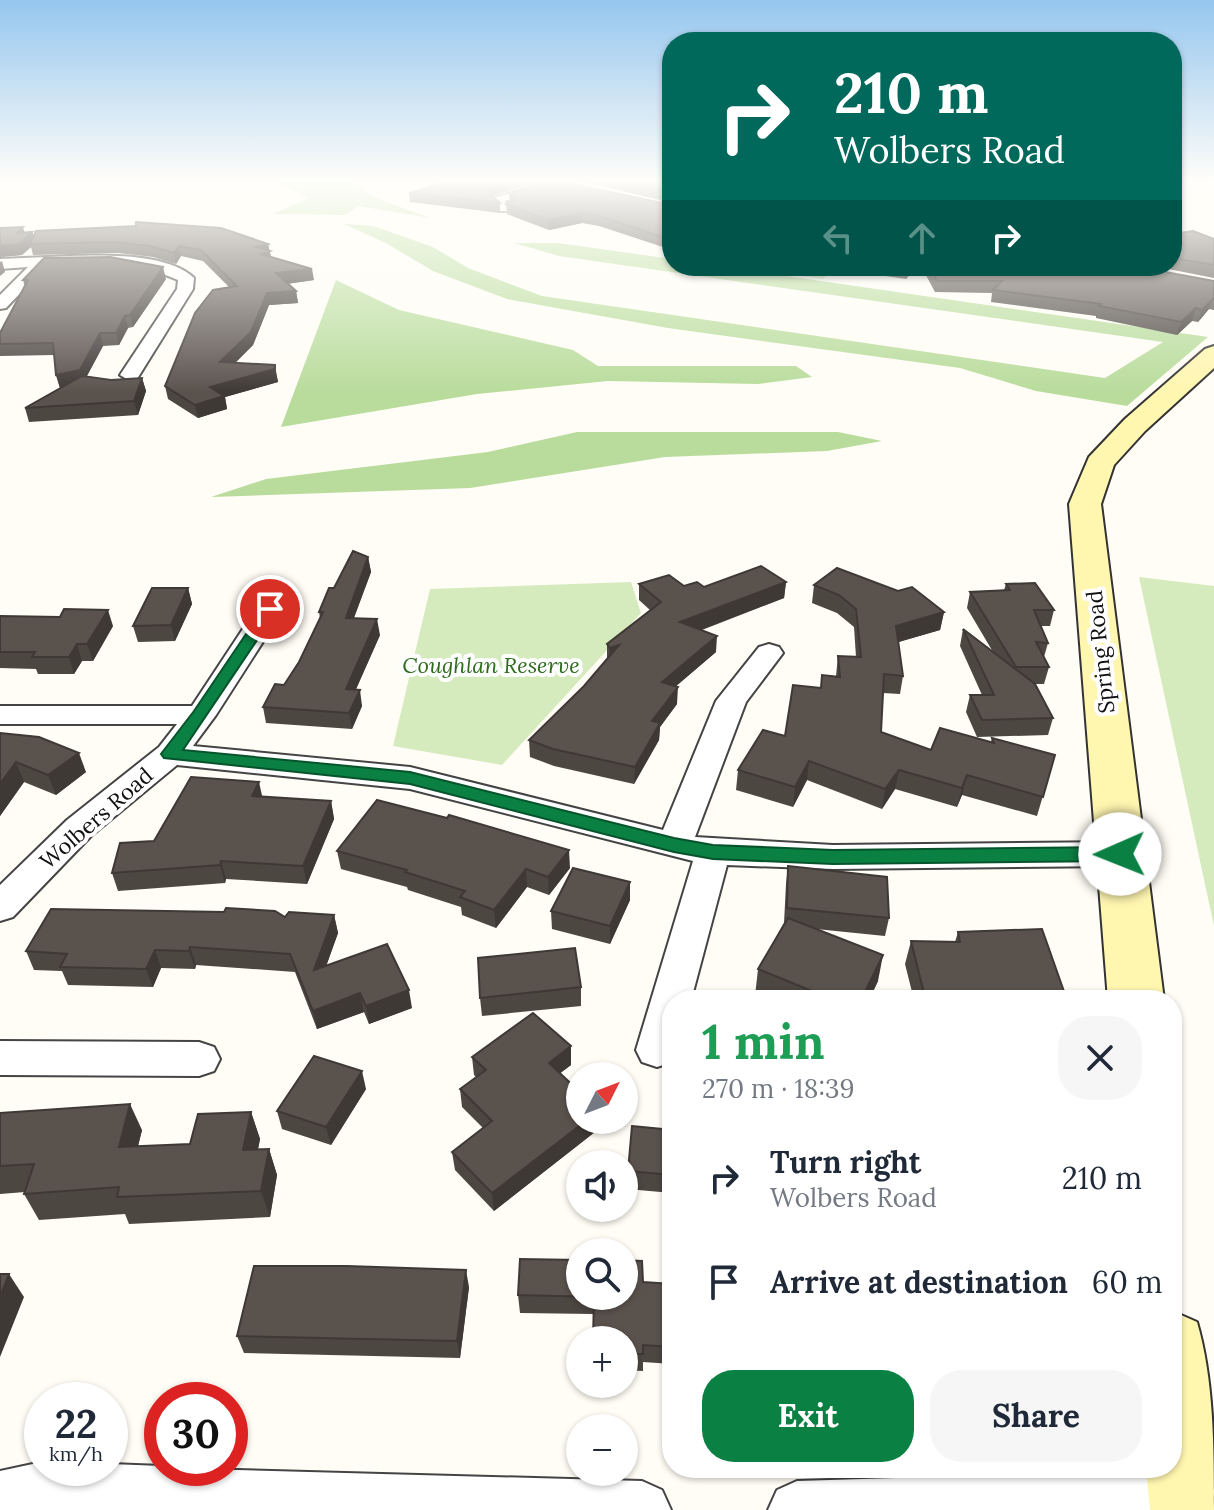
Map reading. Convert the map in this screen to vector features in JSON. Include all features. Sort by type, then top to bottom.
[{"type":"main road","name":"Spring Road","points":[[1135,990],[1085,504],[1100,463],[1135,425],[1214,354]]},
{"type":"main road","points":[[1182,1445],[1188,1504]]},
{"type":"street","points":[[0,264],[146,263],[172,269],[186,278],[185,289],[130,375]]},
{"type":"street","points":[[0,304],[40,264]]},
{"type":"street","name":"Wolbers Road","points":[[0,907],[79,828],[170,754],[201,715],[270,609]]},
{"type":"street","points":[[674,845],[731,701],[769,653]]},
{"type":"street","points":[[0,715],[201,715]]},
{"type":"street","points":[[170,754],[410,778],[674,845],[713,852],[833,857],[1120,854]]},
{"type":"street","points":[[674,990],[713,852]]},
{"type":"street","points":[[657,1050],[662,1032]]},
{"type":"street","points":[[0,1058],[199,1059]]},
{"type":"street","points":[[0,1499],[45,1490],[215,1503],[642,1510]]},
{"type":"street","points":[[797,1510],[1188,1504]]},
{"type":"green space","points":[[400,251],[440,251],[468,268],[542,296],[1105,378],[1163,342],[699,276],[787,276],[1208,337],[1127,406],[1036,391],[960,368],[668,328],[507,299],[433,271]]},
{"type":"green space","points":[[543,251],[618,251],[662,258],[662,271]]},
{"type":"green space","points":[[336,280],[399,310],[573,350],[598,366],[796,366],[812,377],[758,384],[608,381],[477,394],[281,427]]},
{"type":"green space","points":[[577,432],[838,432],[882,441],[827,451],[665,457],[470,488],[211,497],[266,479],[488,452]]},
{"type":"green space","points":[[1139,577],[1214,586],[1214,926]]},
{"type":"green space","name":"Coughlan Reserve","points":[[631,582],[641,613],[502,765],[393,746],[430,589]]},
{"type":"building","points":[[202,251],[269,251],[261,254],[312,269],[276,273],[296,291],[267,293],[251,332],[220,362],[275,365],[275,369],[210,387],[224,396],[195,405],[165,386],[195,313],[213,290],[237,286]]},
{"type":"building","points":[[1182,251],[1214,251],[1214,265],[1182,260]]},
{"type":"building","points":[[110,257],[163,267],[130,315],[125,316],[116,333],[100,333],[80,370],[56,375],[53,343],[0,344],[0,333],[28,280],[23,280],[44,258]]},
{"type":"building","points":[[1182,275],[1214,281],[1214,298],[1202,310],[1196,308],[1181,322],[1099,306],[1101,304],[993,290],[1002,281],[937,281],[934,276]]},
{"type":"building","points":[[82,376],[111,380],[142,378],[134,401],[25,408]]},
{"type":"building","points":[[353,551],[368,557],[346,618],[377,619],[346,689],[360,690],[349,713],[263,707],[275,684],[284,685],[299,662],[323,612],[319,612],[329,588],[334,588]]},
{"type":"building","points":[[761,566],[786,582],[680,622],[717,636],[662,682],[678,687],[652,721],[660,723],[635,767],[553,749],[529,740],[584,686],[619,645],[610,648],[607,644],[661,602],[639,584],[669,575],[684,586],[697,582],[704,587]]},
{"type":"building","points":[[837,568],[898,591],[912,587],[944,612],[896,626],[903,676],[884,674],[881,732],[931,750],[940,728],[1055,755],[1043,797],[967,775],[962,788],[899,770],[885,789],[809,761],[795,787],[738,770],[763,730],[785,736],[793,685],[821,688],[822,675],[840,677],[838,656],[861,657],[856,609],[839,595],[814,585]]},
{"type":"building","points":[[1035,583],[1054,610],[1034,610],[1048,643],[1036,642],[1049,667],[1016,667],[970,592],[1010,590],[1006,584]]},
{"type":"building","points":[[152,588],[188,588],[171,625],[133,626]]},
{"type":"building","points":[[64,609],[108,610],[87,644],[77,644],[69,657],[32,657],[35,652],[0,652],[0,616],[60,617]]},
{"type":"building","points":[[963,629],[1035,684],[1053,718],[982,720],[970,695],[994,695]]},
{"type":"building","points":[[0,733],[39,737],[79,753],[48,775],[16,762],[0,784]]},
{"type":"building","points":[[191,777],[259,782],[252,796],[331,801],[303,866],[221,861],[220,865],[112,873],[120,843],[154,841]]},
{"type":"building","points":[[377,800],[447,818],[449,815],[569,850],[548,877],[526,869],[494,910],[460,897],[465,891],[405,872],[407,870],[337,851]]},
{"type":"building","points":[[788,866],[887,877],[889,918],[787,908]]},
{"type":"building","points":[[573,868],[630,882],[610,926],[551,911]]},
{"type":"building","points":[[226,908],[275,911],[285,917],[289,912],[334,915],[314,970],[387,944],[409,990],[366,1006],[360,993],[313,1011],[290,954],[190,947],[189,951],[155,950],[146,969],[60,967],[67,954],[26,951],[51,909],[224,912]]},
{"type":"building","points":[[788,918],[883,955],[866,990],[809,990],[758,969]]},
{"type":"building","points":[[1042,929],[1063,990],[923,990],[911,941],[960,942],[958,932]]},
{"type":"building","points":[[575,948],[581,987],[480,998],[478,958]]},
{"type":"building","points":[[533,1013],[571,1046],[549,1063],[566,1079],[566,1134],[569,1134],[492,1193],[452,1152],[492,1121],[460,1089],[486,1070],[472,1057]]},
{"type":"building","points":[[314,1056],[362,1071],[326,1127],[277,1111]]},
{"type":"building","points":[[130,1104],[119,1147],[190,1144],[198,1114],[251,1112],[243,1150],[269,1149],[261,1191],[117,1197],[119,1187],[24,1194],[34,1164],[0,1166],[0,1113]]},
{"type":"building","points":[[638,1127],[662,1129],[662,1174],[638,1172],[638,1150],[630,1150],[631,1134],[638,1134]]},
{"type":"building","points":[[520,1259],[566,1260],[566,1296],[518,1295]]},
{"type":"building","points":[[638,1261],[642,1261],[643,1282],[662,1283],[662,1346],[643,1345],[643,1354],[638,1354],[638,1326],[593,1326],[594,1310],[638,1310]]},
{"type":"building","points":[[254,1266],[466,1270],[457,1341],[237,1336]]},
{"type":"building","points":[[0,1274],[9,1274],[0,1297]]},
{"type":"route","points":[[270,609],[201,715],[170,754],[410,778],[674,845],[713,852],[833,857],[1120,854]]}]
